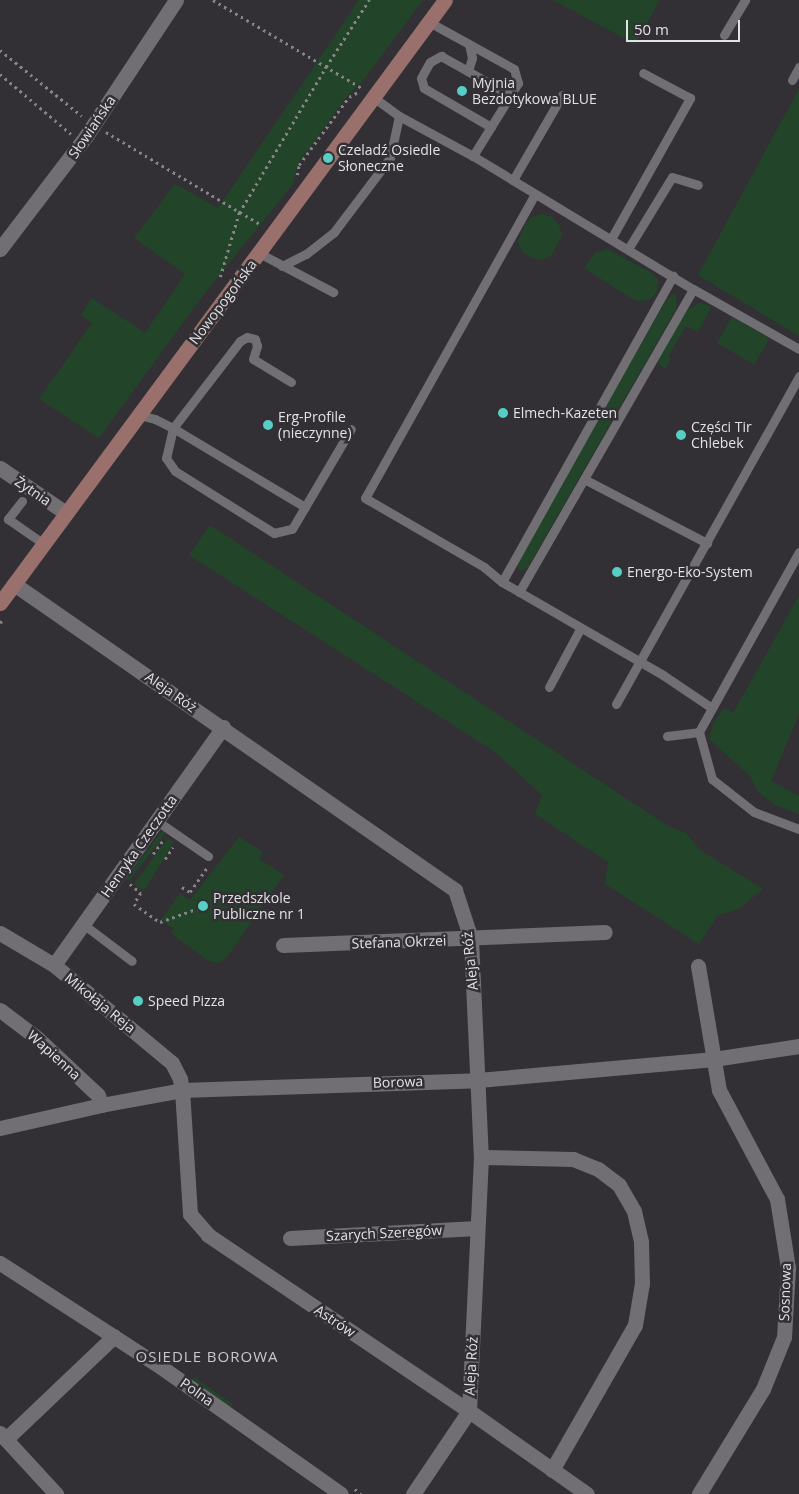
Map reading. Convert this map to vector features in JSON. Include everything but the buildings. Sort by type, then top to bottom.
[{"type":"street","name":"Słowiańska","points":[[0,249],[88,120],[176,0]]},
{"type":"street","name":"Nowopogońska","points":[[0,603],[445,0]]},
{"type":"street","name":"Żytnia","points":[[0,468],[66,513]]},
{"type":"street","name":"Aleja Róż","points":[[14,584],[223,727],[455,890],[471,939],[481,1157],[469,1411],[413,1494]]},
{"type":"street","name":"Henryka Czeczotta","points":[[54,965],[223,727]]},
{"type":"street","name":"Stefana Okrzei","points":[[283,946],[606,932]]},
{"type":"street","name":"Mikołaja Reja","points":[[0,933],[54,965],[172,1063],[180,1079],[182,1090]]},
{"type":"street","name":"Sosnowa","points":[[698,966],[720,1090],[777,1199],[788,1268],[784,1337],[763,1389],[699,1494]]},
{"type":"street","name":"Wapienna","points":[[0,1010],[44,1044],[98,1095],[101,1105]]},
{"type":"street","name":"Borowa","points":[[0,1128],[101,1105],[182,1090],[478,1080],[714,1059],[799,1046]]},
{"type":"street","name":"Astrów","points":[[182,1090],[190,1214],[208,1235],[469,1411],[587,1494]]},
{"type":"street","points":[[481,1157],[573,1159],[598,1169],[620,1184],[634,1211],[641,1242],[642,1283],[635,1324],[552,1470]]},
{"type":"street","name":"Szarych Szeregów","points":[[290,1238],[477,1228]]},
{"type":"street","name":"Polna","points":[[0,1263],[169,1372],[341,1494]]},
{"type":"street","points":[[56,1494],[3,1436],[114,1336]]},
{"type":"lane","points":[[724,35],[745,0]]},
{"type":"lane","points":[[429,22],[514,69],[518,82],[473,156]]},
{"type":"lane","points":[[468,71],[472,58],[469,44]]},
{"type":"lane","points":[[491,127],[424,88],[421,78],[430,62],[441,56],[510,95]]},
{"type":"lane","points":[[792,80],[799,67]]},
{"type":"lane","points":[[611,239],[690,98],[643,73]]},
{"type":"lane","points":[[512,180],[562,95]]},
{"type":"lane","points":[[373,96],[399,116],[473,156],[694,289],[799,349]]},
{"type":"lane","points":[[282,266],[306,254],[334,232],[390,158],[399,116]]},
{"type":"lane","points":[[628,249],[672,177],[698,185]]},
{"type":"lane","points":[[535,194],[365,498],[484,567],[502,582],[712,708]]},
{"type":"lane","points":[[259,253],[333,292]]},
{"type":"lane","points":[[502,582],[673,276]]},
{"type":"lane","points":[[519,592],[694,289]]},
{"type":"lane","points":[[290,382],[253,359],[256,346],[255,339],[248,337],[240,341],[173,428],[166,458],[175,472],[274,533],[292,529],[351,429]]},
{"type":"lane","points":[[616,704],[641,664],[799,376]]},
{"type":"lane","points":[[139,415],[155,419],[173,428],[305,507]]},
{"type":"lane","points":[[584,479],[707,544]]},
{"type":"lane","points":[[22,501],[8,519],[44,544]]},
{"type":"lane","points":[[799,552],[699,732],[712,779],[754,812],[799,829]]},
{"type":"lane","points":[[549,687],[580,629]]},
{"type":"lane","points":[[667,736],[699,732]]},
{"type":"lane","points":[[157,821],[208,861]]},
{"type":"lane","points":[[83,924],[132,960]]},
{"type":"path","points":[[213,0],[373,96]]},
{"type":"path","points":[[218,285],[239,212],[326,67],[369,0]]},
{"type":"path","points":[[0,50],[88,120],[264,226]]},
{"type":"path","points":[[339,114],[340,109]]},
{"type":"path","points":[[151,857],[167,835]]},
{"type":"path","points":[[165,859],[174,845],[180,849]]},
{"type":"path","points":[[182,887],[190,892],[208,861]]},
{"type":"path","points":[[135,878],[130,885],[141,893],[134,904],[160,922],[199,908]]},
{"type":"green space","points":[[359,0],[423,0],[362,82],[347,96],[297,165],[293,184],[201,298],[99,438],[39,399],[92,323],[81,315],[92,298],[145,333],[185,274],[134,238],[175,184],[218,208]]},
{"type":"green space","points":[[553,0],[660,0],[635,44]]},
{"type":"green space","points":[[799,89],[799,336],[698,275]]},
{"type":"green space","points":[[542,214],[552,217],[559,225],[562,235],[551,256],[542,260],[532,258],[522,252],[518,242],[525,224],[532,217]]},
{"type":"green space","points":[[607,249],[652,273],[658,280],[657,291],[652,298],[644,301],[634,300],[584,268],[595,253]]},
{"type":"green space","points":[[673,294],[677,296],[676,309],[528,567],[520,571],[517,565],[586,439],[666,301]]},
{"type":"green space","points":[[700,303],[712,306],[698,332],[686,326],[668,356],[671,359],[665,369],[658,360],[674,327],[685,311]]},
{"type":"green space","points":[[732,317],[769,339],[754,364],[717,343]]},
{"type":"green space","points":[[210,525],[668,826],[686,833],[700,850],[763,889],[740,908],[717,916],[699,944],[605,884],[608,862],[535,814],[542,795],[495,752],[189,555]]},
{"type":"green space","points":[[799,596],[799,714],[771,781],[799,796],[799,814],[775,805],[759,793],[750,776],[709,739],[713,724],[724,708],[733,713]]},
{"type":"green space","points":[[162,831],[166,833],[129,881],[126,879]]},
{"type":"green space","points":[[239,837],[263,852],[259,859],[284,875],[227,957],[219,963],[210,962],[171,933],[174,929],[161,920],[180,893],[190,900]]},
{"type":"green space","points":[[168,838],[174,842],[144,891],[134,884]]},
{"type":"green space","points":[[194,1377],[233,1404],[230,1408],[191,1381]]},
{"type":"place","name":"Myjnia Bezdotykowa BLUE","points":[[462,91]]},
{"type":"place","name":"Czeladź Osiedle Słoneczne","points":[[328,158]]},
{"type":"place","name":"Elmech-Kazeten","points":[[503,413]]},
{"type":"place","name":"Erg-Profile (nieczynne)","points":[[268,425]]},
{"type":"place","name":"Części Tir Chlebek","points":[[681,435]]},
{"type":"place","name":"Energo-Eko-System","points":[[617,572]]},
{"type":"place","name":"Przedszkole Publiczne nr 1","points":[[203,906]]},
{"type":"place","name":"Speed Pizza","points":[[138,1001]]},
{"type":"district","name":"OSIEDLE BOROWA","points":[[207,1357]]}]
